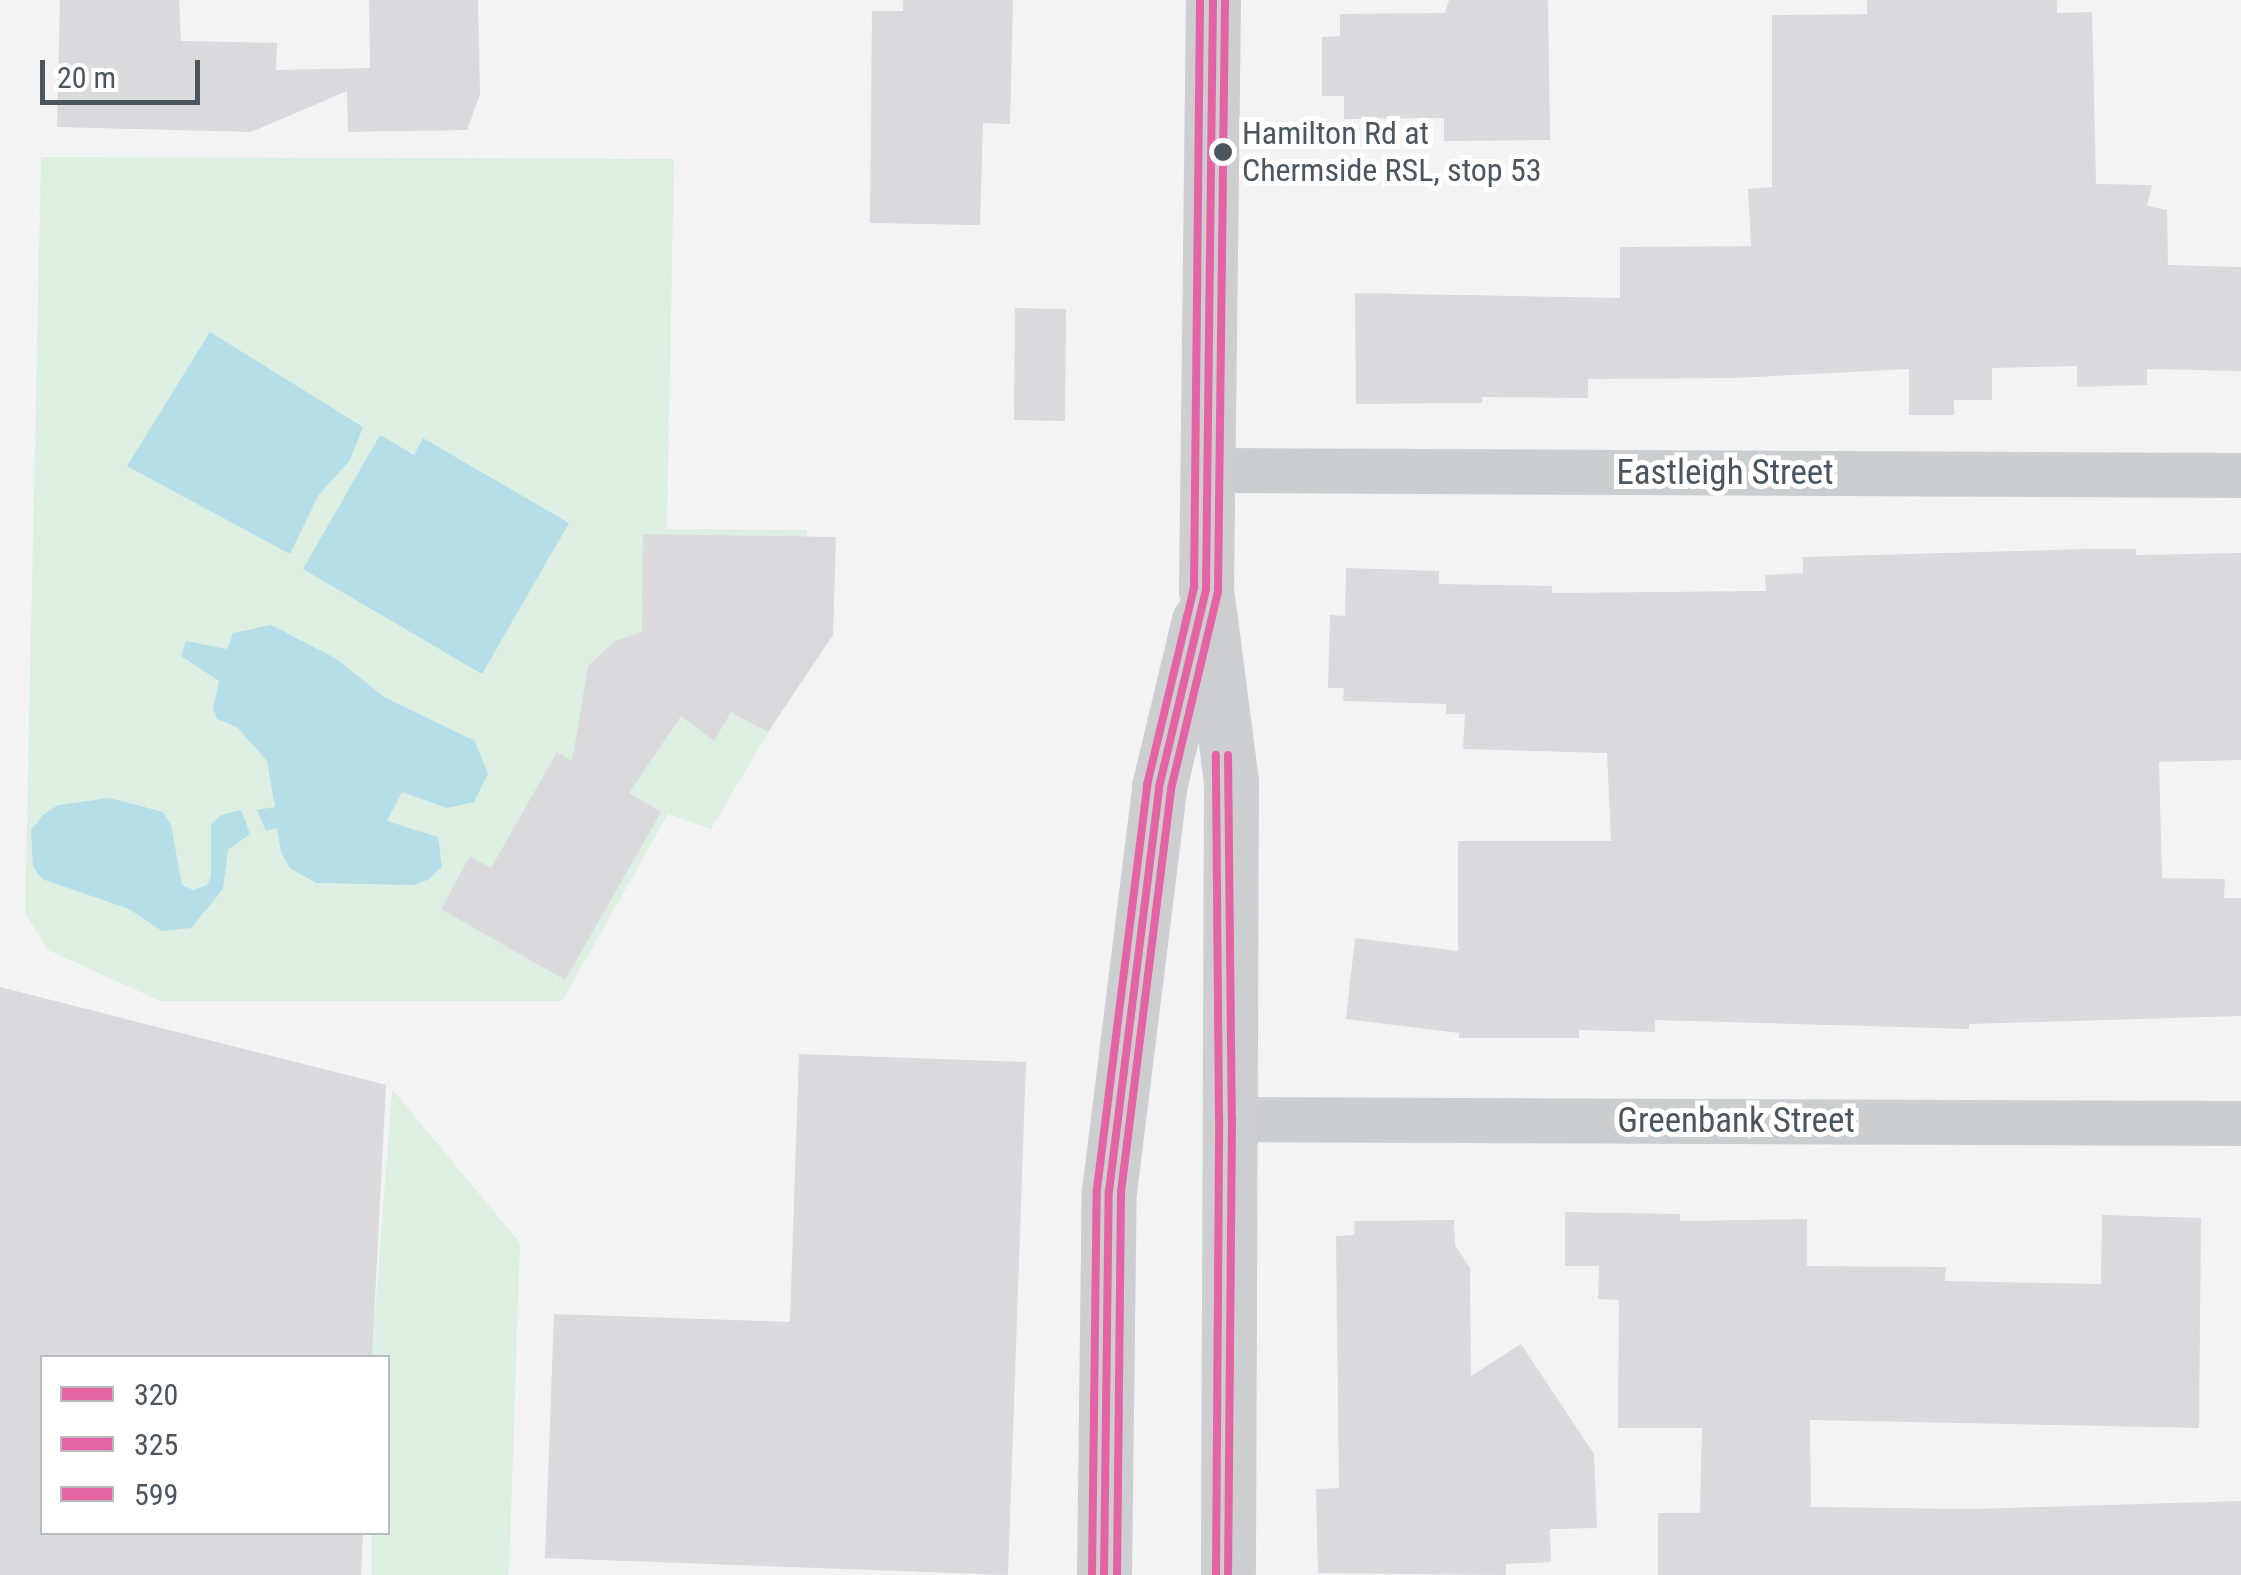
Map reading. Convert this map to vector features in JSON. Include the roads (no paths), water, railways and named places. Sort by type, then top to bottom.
[{"type":"main road","points":[[1213,0],[1206,589],[1231,780],[1228,1575]]},
{"type":"main road","points":[[1104,1575],[1109,1191],[1159,787],[1206,589]]},
{"type":"street","name":"Eastleigh Street","points":[[1210,470],[2241,476]]},
{"type":"street","name":"Greenbank Street","points":[[1232,1119],[2241,1123]]},
{"type":"water","points":[[210,332],[363,427],[350,460],[318,496],[290,554],[127,466]]},
{"type":"water","points":[[380,435],[414,455],[423,438],[569,523],[482,674],[303,569]]},
{"type":"water","points":[[271,625],[335,658],[384,697],[475,741],[488,774],[474,802],[447,808],[402,792],[387,821],[438,837],[442,866],[430,879],[413,885],[316,883],[290,868],[281,852],[277,828],[266,831],[257,810],[275,807],[267,761],[237,727],[217,719],[213,708],[219,681],[181,656],[186,641],[227,649],[233,633]]},
{"type":"water","points":[[110,798],[163,812],[171,825],[182,885],[193,890],[207,885],[211,877],[211,824],[221,815],[241,810],[250,834],[228,850],[223,889],[191,928],[162,931],[129,909],[42,879],[33,867],[31,830],[43,815],[58,805]]},
{"type":"place","name":"Hamilton Rd at Chermside RSL, stop 53","points":[[1223,152]]}]
